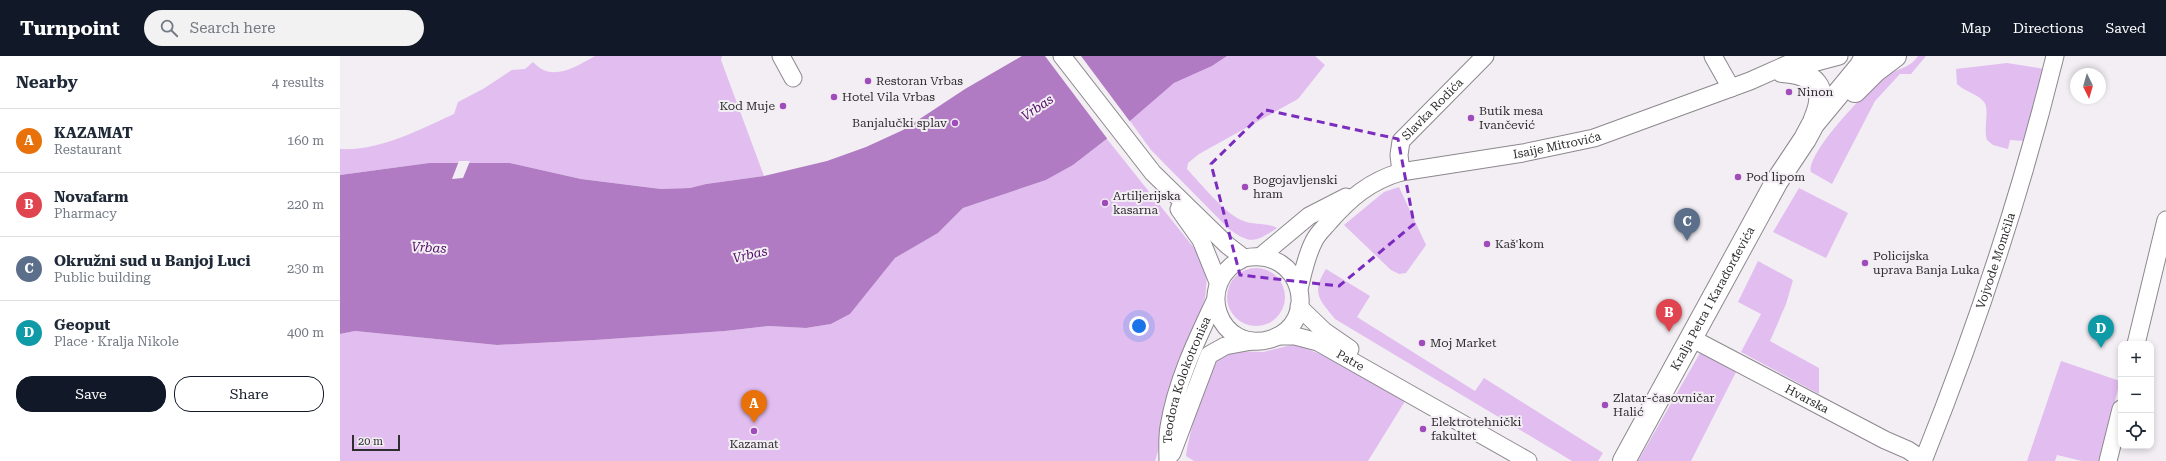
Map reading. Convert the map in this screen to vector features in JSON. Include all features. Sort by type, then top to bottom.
[{"type":"main road","name":"Kralja Petra I Karađorđevića","points":[[1624,461],[1777,181],[1809,132],[1861,66],[1866,56]]},
{"type":"main road","name":"Kralja Petra I Karađorđevića","points":[[1809,132],[1875,72],[1895,56]]},
{"type":"main road","points":[[1782,71],[1799,72],[1805,75],[1818,88],[1821,101],[1809,132]]},
{"type":"street","points":[[780,56],[793,78]]},
{"type":"street","points":[[1062,56],[1154,172],[1227,245],[1244,258]]},
{"type":"street","name":"Slavka Rodića","points":[[1401,172],[1399,155],[1401,141],[1485,56]]},
{"type":"street","points":[[1713,56],[1731,88]]},
{"type":"street","name":"Isaije Mitrovića","points":[[1750,81],[1806,56]]},
{"type":"street","name":"Isaije Mitrovića","points":[[1261,256],[1309,216],[1385,176],[1401,172],[1523,153],[1594,138],[1750,81],[1839,56]]},
{"type":"street","name":"Vojvode Momčila","points":[[1923,461],[1993,270],[2016,197],[2055,56]]},
{"type":"street","points":[[1154,172],[1201,240],[1218,282]]},
{"type":"street","name":"Isaije Mitrovića","points":[[1299,289],[1304,266],[1314,240],[1345,203],[1360,190]]},
{"type":"street","points":[[2137,341],[2166,220]]},
{"type":"street","name":"Patre","points":[[1278,336],[1294,321],[1299,307],[1299,289],[1293,275],[1283,264],[1261,256],[1244,258],[1227,269],[1218,282],[1215,301],[1219,317],[1229,330],[1242,338],[1258,341],[1278,336],[1295,336],[1318,342],[1528,461]]},
{"type":"street","name":"Teodora Kolokotronisa","points":[[1168,461],[1168,428],[1173,405],[1186,363],[1215,301]]},
{"type":"street","name":"Patre","points":[[1299,307],[1324,331],[1418,398]]},
{"type":"street","name":"Hvarska","points":[[1692,338],[1885,440],[1908,450],[1923,461]]},
{"type":"street","name":"Teodora Kolokotronisa","points":[[1168,461],[1209,355],[1225,346],[1239,342],[1258,341]]},
{"type":"street","points":[[2108,461],[2120,413]]},
{"type":"highlighted area","points":[[1266,110],[1398,139],[1414,224],[1339,286],[1240,275],[1211,164]]},
{"type":"shaded area","points":[[595,56],[722,56],[721,60],[764,176],[706,184],[690,188],[661,189],[581,179],[510,163],[429,163],[340,175],[340,149],[370,147],[385,143],[454,114],[458,102],[483,89],[512,70],[525,69],[533,62],[540,68],[556,72],[564,71],[580,65]]},
{"type":"shaded area","points":[[1227,56],[1315,56],[1325,65],[1298,99],[1199,154],[1188,163],[1187,169],[1228,211],[1246,222],[1269,225],[1277,228],[1258,239],[1253,240],[1243,238],[1229,229],[1151,150],[1130,121],[1174,83],[1212,66]]},
{"type":"shaded area","points":[[1918,56],[1926,56],[1911,74],[1900,74],[1875,101],[1832,184],[1811,172],[1812,163],[1818,151],[1827,137],[1852,108],[1882,78],[1906,67]]},
{"type":"shaded area","points":[[2007,63],[2045,69],[2024,141],[2010,140],[2008,149],[1993,145],[1987,140],[1986,105],[1981,99],[1957,84],[1956,69]]},
{"type":"shaded area","points":[[1107,139],[1196,250],[1203,262],[1206,274],[1205,298],[1155,461],[340,461],[340,334],[355,331],[497,345],[725,331],[769,326],[806,328],[831,324],[850,314],[895,258],[938,233],[963,208],[1046,180],[1073,165]]},
{"type":"shaded area","points":[[1399,187],[1426,245],[1406,273],[1399,274],[1391,270],[1344,225],[1384,192]]},
{"type":"shaded area","points":[[1799,188],[1848,213],[1826,258],[1773,232]]},
{"type":"shaded area","points":[[1758,261],[1793,280],[1786,304],[1770,341],[1819,368],[1819,394],[1741,352],[1761,314],[1738,302]]},
{"type":"shaded area","points":[[1256,268],[1267,270],[1280,281],[1283,286],[1285,297],[1283,308],[1272,321],[1267,324],[1256,326],[1245,324],[1232,313],[1229,308],[1227,297],[1229,286],[1240,273],[1245,270]]},
{"type":"shaded area","points":[[1326,269],[1370,296],[1357,317],[1475,391],[1484,378],[1603,453],[1598,461],[1572,461],[1335,319],[1321,301],[1319,296],[1319,284]]},
{"type":"shaded area","points":[[1296,344],[1329,358],[1407,398],[1368,461],[1194,461],[1186,456],[1190,433],[1198,406],[1218,359],[1237,351],[1263,352]]},
{"type":"shaded area","points":[[1700,353],[1736,372],[1691,461],[1638,461]]},
{"type":"shaded area","points":[[2061,361],[2118,380],[2118,389],[2100,461],[2082,461],[2057,455],[2055,461],[2027,461]]},
{"type":"water","name":"Vrbas","points":[[1022,56],[1227,56],[1212,66],[1174,83],[1130,121],[1073,165],[1046,180],[963,208],[938,233],[895,258],[850,314],[831,324],[806,328],[769,326],[725,331],[497,345],[355,331],[340,334],[340,175],[429,163],[510,163],[581,179],[661,189],[690,188],[706,184],[764,176],[827,161],[866,147],[903,130],[965,89]]},
{"type":"pier","points":[[1045,56],[1081,56],[1131,123],[1109,141]]},
{"type":"pier","points":[[459,161],[470,161],[463,178],[452,179]]},
{"type":"place","name":"Restoran Vrbas","points":[[868,81]]},
{"type":"place","name":"Ninon","points":[[1789,92]]},
{"type":"place","name":"Hotel Vila Vrbas","points":[[834,97]]},
{"type":"place","name":"Kod Muje","points":[[783,106]]},
{"type":"place","name":"Butik mesa Ivančević","points":[[1471,118]]},
{"type":"place","name":"Banjalučki splav","points":[[955,123]]},
{"type":"place","name":"Pod lipom","points":[[1738,177]]},
{"type":"place","name":"Bogojavljenski hram","points":[[1245,187]]},
{"type":"place","name":"Artiljerijska kasarna","points":[[1105,203]]},
{"type":"place","name":"Okružni sud u Banjoj Luci","points":[[1687,241]]},
{"type":"place","name":"Kaš'kom","points":[[1487,244]]},
{"type":"place","name":"Policijska uprava Banja Luka","points":[[1865,263]]},
{"type":"place","name":"Novafarm","points":[[1669,332]]},
{"type":"place","name":"Moj Market","points":[[1422,343]]},
{"type":"place","name":"Geoput","points":[[2101,348]]},
{"type":"place","name":"Zlatar-časovničar Halić","points":[[1605,405]]},
{"type":"place","name":"KAZAMAT","points":[[754,423]]},
{"type":"place","name":"Elektrotehnički fakultet","points":[[1423,429]]},
{"type":"place","name":"Kazamat","points":[[754,431]]}]
